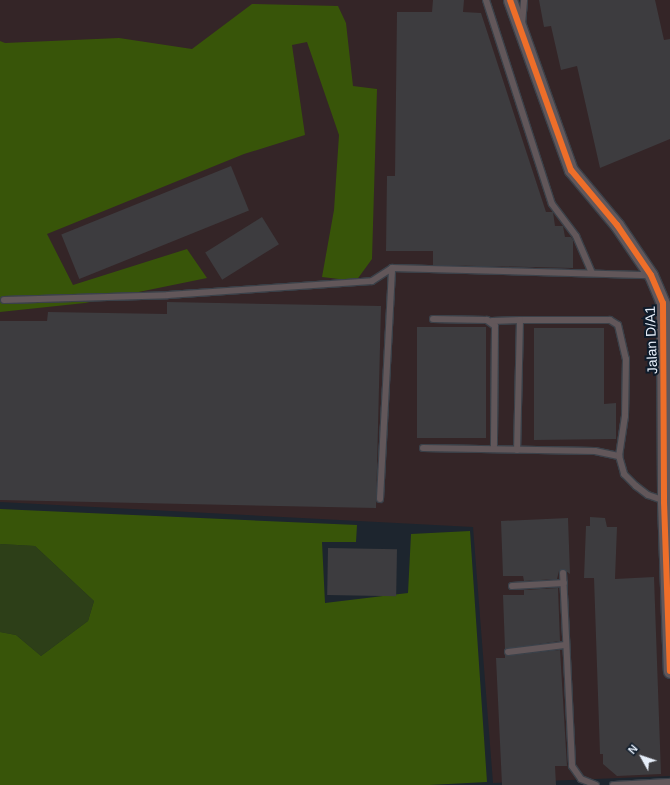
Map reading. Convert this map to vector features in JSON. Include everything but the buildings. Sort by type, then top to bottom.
[{"type":"street","name":"Jalan D/A1","points":[[510,0],[571,170],[617,225],[652,275],[663,303],[670,671]]},
{"type":"lane","points":[[486,0],[552,204],[576,236],[592,273]]},
{"type":"lane","points":[[522,30],[524,0]]},
{"type":"lane","points":[[380,499],[392,268]]},
{"type":"lane","points":[[4,300],[168,295],[372,281],[392,268],[652,275]]},
{"type":"lane","points":[[433,318],[492,321],[610,320],[618,324],[626,359],[625,416],[619,456],[624,474],[636,486],[648,495],[667,501]]},
{"type":"lane","points":[[517,450],[520,320]]},
{"type":"lane","points":[[492,321],[496,332],[494,449]]},
{"type":"lane","points":[[423,448],[595,451],[619,456]]},
{"type":"lane","points":[[563,573],[565,645],[572,766],[582,779],[596,785]]},
{"type":"lane","points":[[512,586],[564,583]]},
{"type":"lane","points":[[508,652],[565,645]]},
{"type":"lane","points":[[613,785],[670,782]]},
{"type":"shaded area","points":[[0,0],[670,0],[670,776],[493,783],[473,527],[0,502]]},
{"type":"green space","points":[[252,4],[338,6],[346,23],[353,86],[377,89],[372,259],[356,281],[322,277],[334,210],[339,135],[307,42],[292,45],[305,135],[244,154],[47,234],[73,285],[187,249],[207,278],[85,303],[0,312],[0,41],[5,43],[119,38],[192,49]]},
{"type":"green space","points":[[0,509],[357,525],[356,542],[322,542],[325,603],[408,593],[411,534],[470,531],[487,782],[429,785],[0,785],[0,632],[16,635],[41,656],[88,621],[94,601],[35,546],[0,544]]},
{"type":"green space","points":[[0,544],[35,546],[94,601],[88,621],[41,656],[16,635],[0,632]]},
{"type":"cycle path","points":[[510,0],[571,170],[617,225],[651,275],[663,303],[664,502],[670,671]]}]
